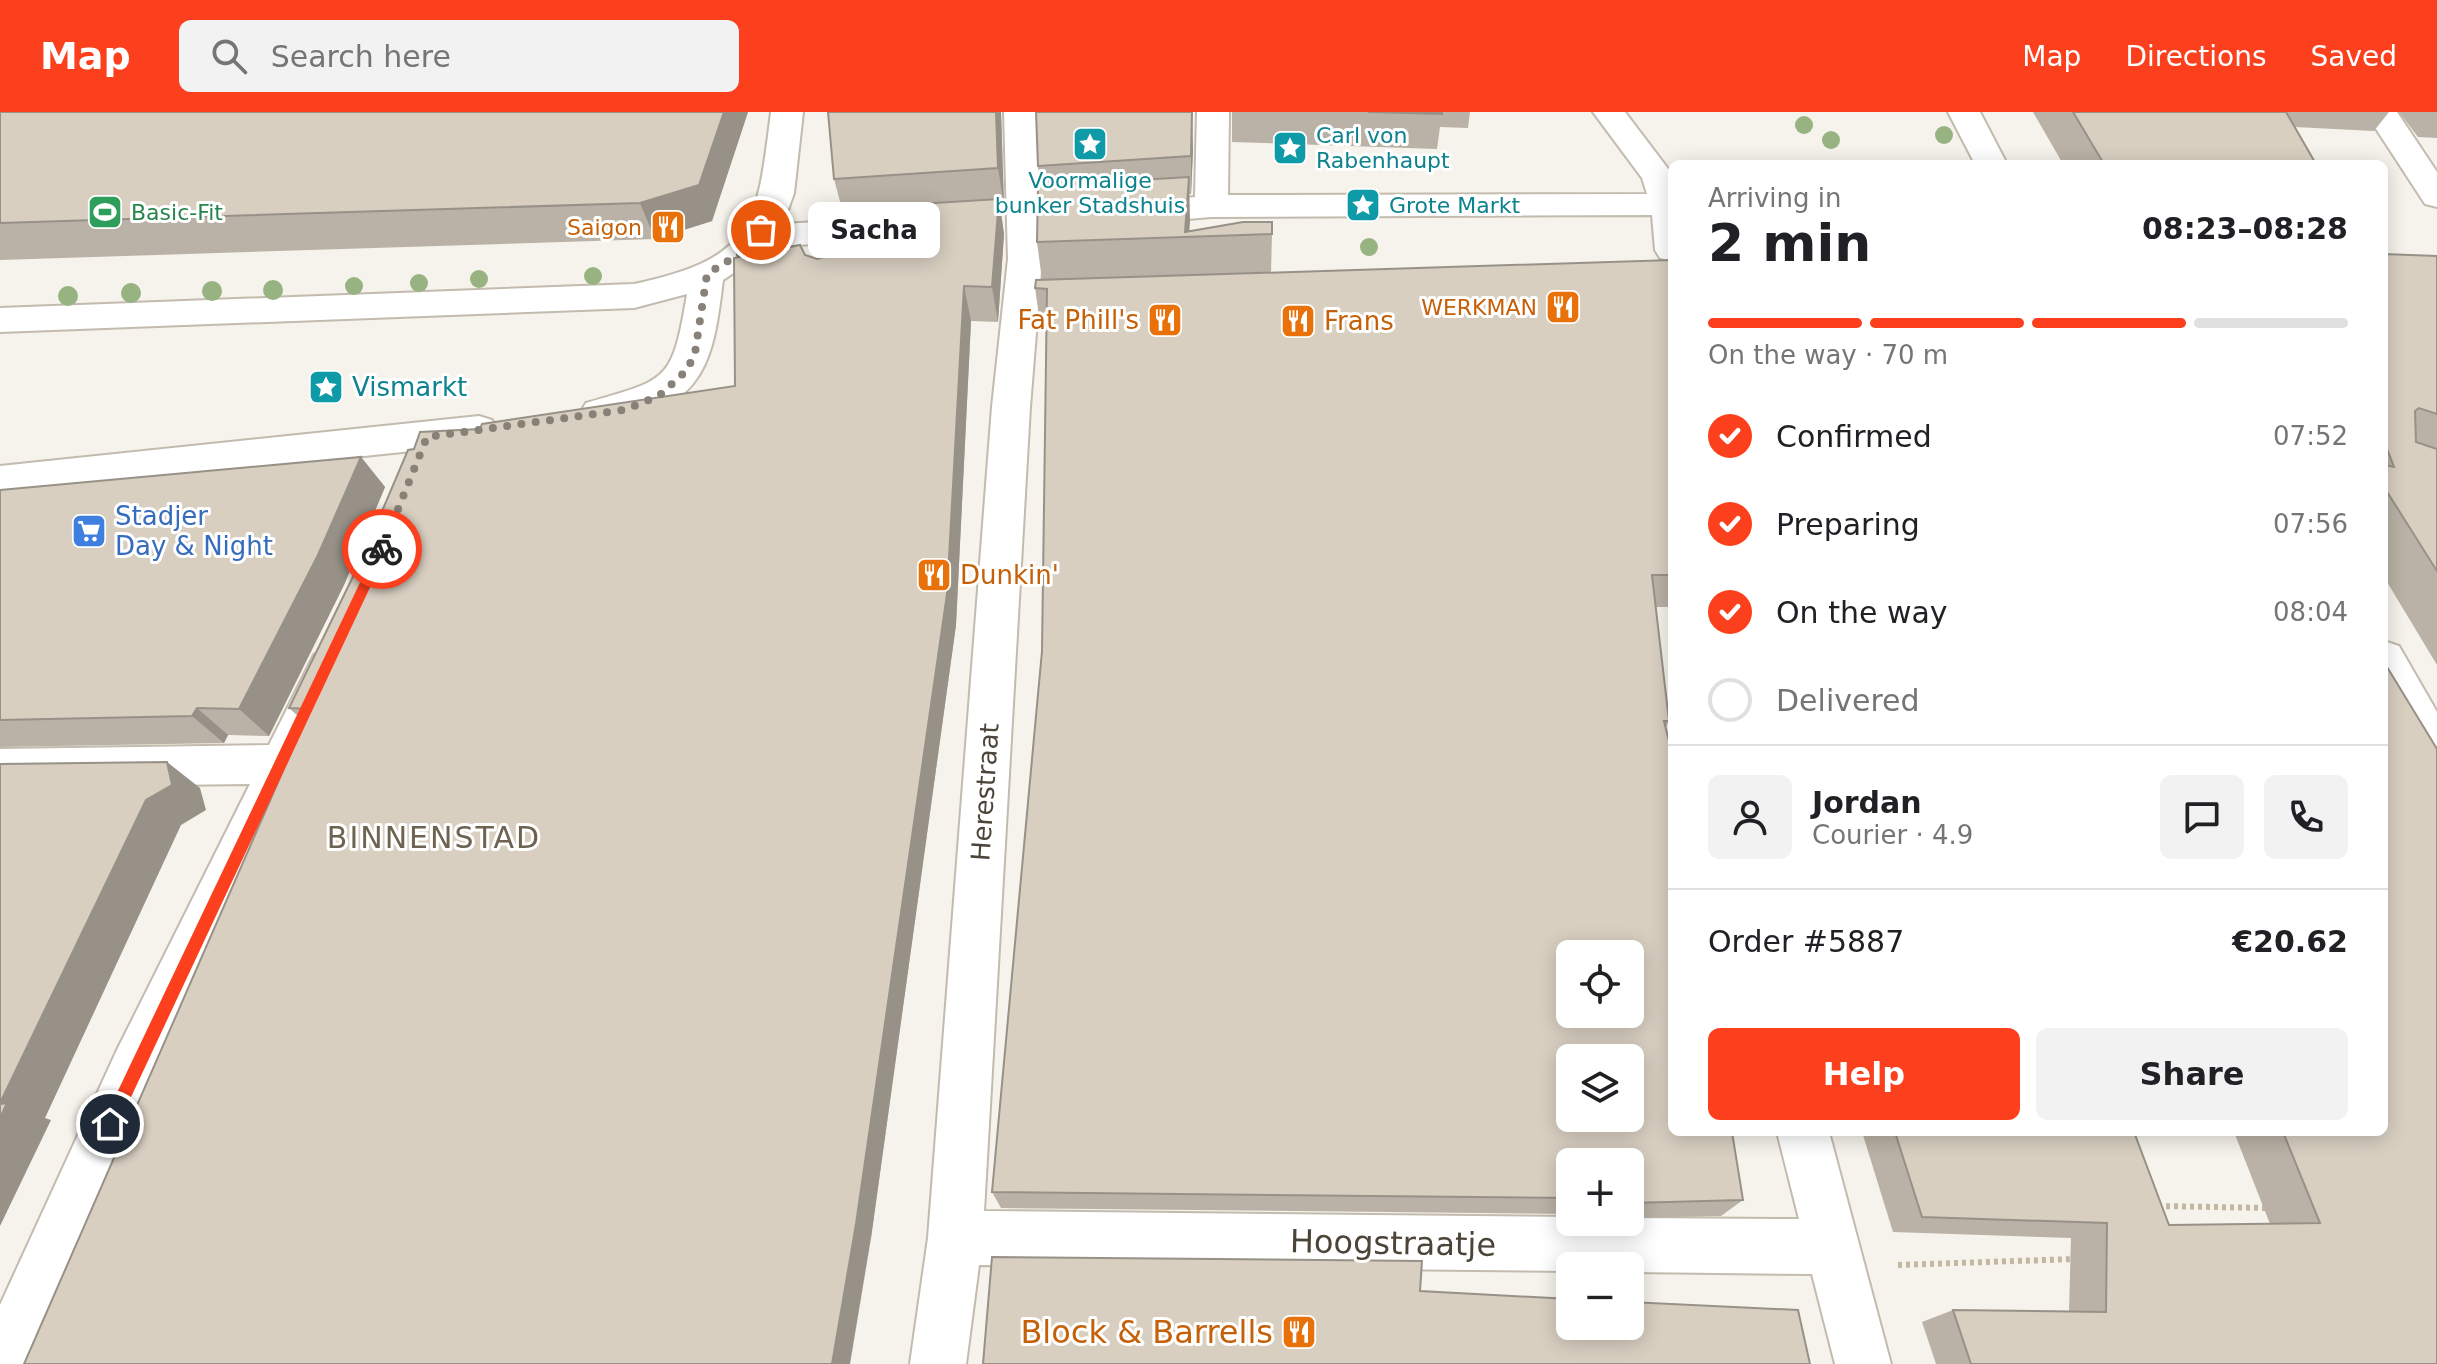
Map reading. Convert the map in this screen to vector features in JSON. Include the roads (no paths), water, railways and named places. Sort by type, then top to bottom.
[{"type":"street","points":[[0,320],[634,296],[707,274],[741,253],[761,230],[771,215],[787,112]]},
{"type":"street","name":"Herestraat","points":[[938,1364],[955,1238],[1038,301],[1025,221],[1020,112]]},
{"type":"street","points":[[1211,206],[1213,112]]},
{"type":"street","points":[[1609,112],[1658,177],[1668,202]]},
{"type":"street","points":[[1964,112],[1989,160]]},
{"type":"street","points":[[2381,112],[2437,197]]},
{"type":"street","points":[[1103,215],[1211,206],[1668,204]]},
{"type":"street","points":[[761,230],[820,248],[935,226]]},
{"type":"street","points":[[1667,270],[1668,237]]},
{"type":"street","points":[[563,418],[624,410],[659,396],[673,386],[687,370],[695,353],[707,274]]},
{"type":"street","points":[[0,480],[427,437],[518,424]]},
{"type":"street","points":[[411,477],[427,437]]},
{"type":"street","points":[[2,1364],[134,1070],[348,627]]},
{"type":"street","points":[[2388,665],[2437,752]]},
{"type":"street","points":[[0,768],[283,764]]},
{"type":"street","points":[[1804,1136],[1863,1364]]},
{"type":"street","name":"Hoogstraatje","points":[[955,1238],[1834,1257]]},
{"type":"place","name":"Voormalige bunker Stadshuis","points":[[1090,144]]},
{"type":"place","name":"Carl von Rabenhaupt","points":[[1290,148]]},
{"type":"place","name":"Grote Markt","points":[[1363,205]]},
{"type":"place","name":"Basic-Fit","points":[[105,212]]},
{"type":"place","name":"Saigon","points":[[668,227]]},
{"type":"place","name":"Sacha","points":[[761,230]]},
{"type":"place","name":"WERKMAN","points":[[1563,307]]},
{"type":"place","name":"Fat Phill's","points":[[1165,320]]},
{"type":"place","name":"Frans","points":[[1298,321]]},
{"type":"place","name":"Vismarkt","points":[[326,387]]},
{"type":"place","name":"Stadjer Day & Night","points":[[89,531]]},
{"type":"place","name":"Dunkin'","points":[[934,575]]},
{"type":"place","name":"Block & Barrells","points":[[1299,1332]]},
{"type":"district","name":"BINNENSTAD","points":[[434,837]]}]
